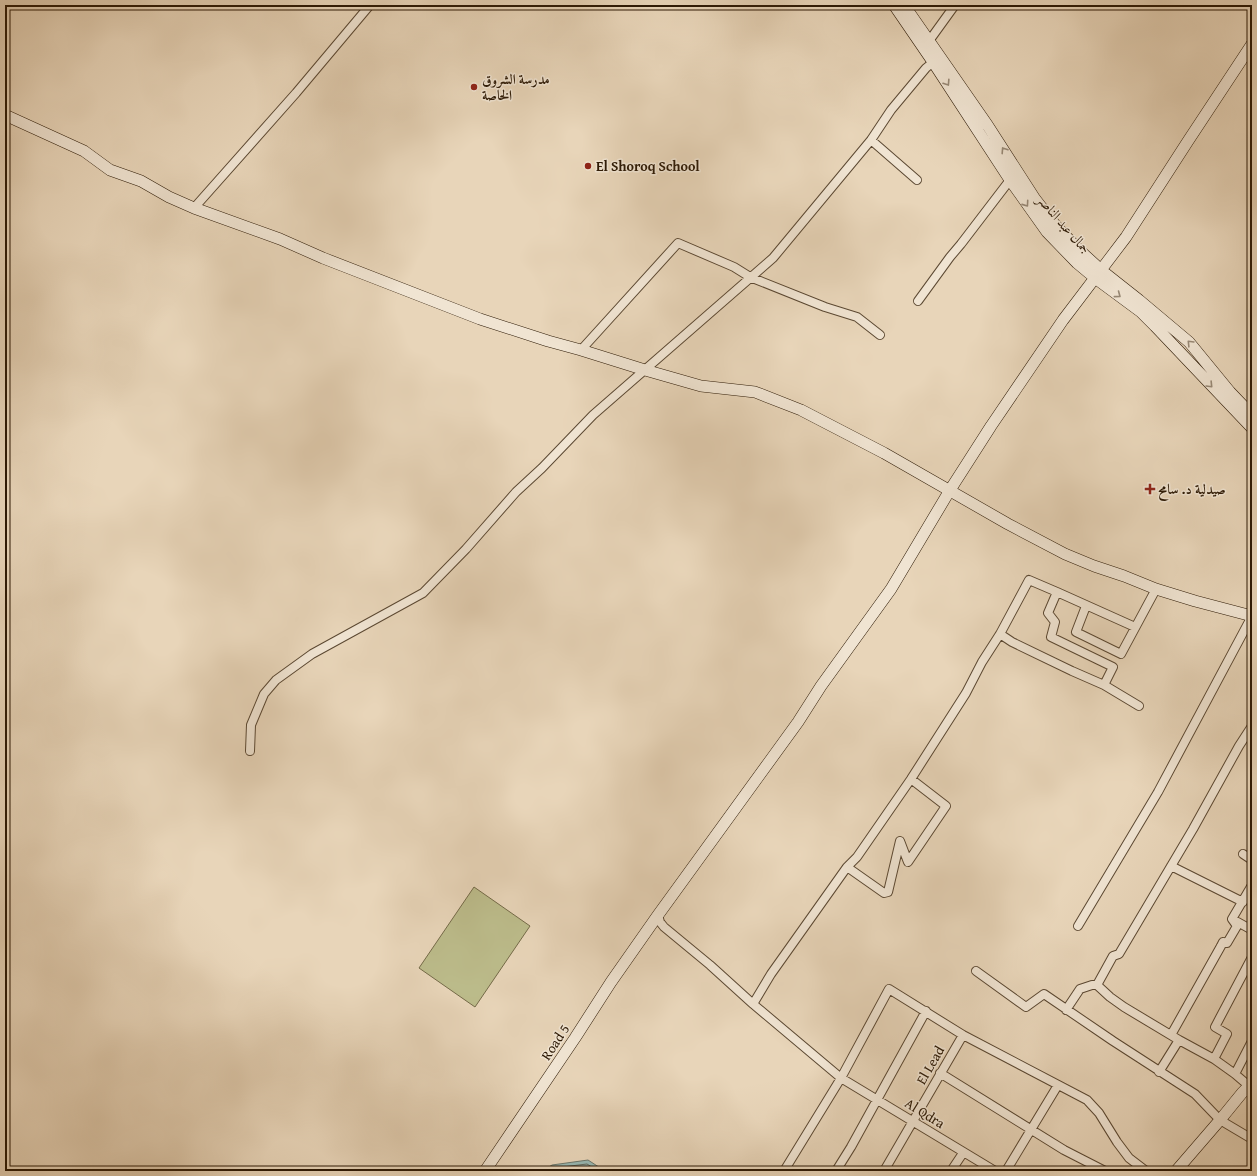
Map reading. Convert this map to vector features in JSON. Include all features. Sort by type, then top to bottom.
[{"type":"main road","name":"جمال عبد الناصر","points":[[894,5],[936,59],[1017,171],[1035,199],[1056,226],[1078,249],[1098,274],[1141,312],[1252,428]]},
{"type":"main road","name":"جمال عبد الناصر","points":[[904,5],[929,41],[936,59],[1010,180],[1047,232],[1077,263],[1098,274],[1139,300],[1189,342],[1230,392],[1252,415]]},
{"type":"main road","name":"Road 5","points":[[485,1171],[658,914],[798,722],[824,681],[883,600],[991,426],[1063,320],[1126,236],[1252,44]]},
{"type":"main road","points":[[5,115],[84,151],[110,170],[141,181],[169,197],[194,208],[280,239],[323,258],[480,319],[548,341],[701,386],[755,392],[775,399],[801,410],[854,437],[1008,524],[1065,554],[1156,589],[1252,616]]},
{"type":"main road","points":[[1176,1171],[1242,1093],[1251,1085]]},
{"type":"street","points":[[194,208],[296,93],[370,5]]},
{"type":"street","points":[[929,41],[955,5]]},
{"type":"street","points":[[250,751],[251,725],[264,694],[276,680],[312,654],[424,593],[466,549],[516,492],[542,468],[593,415],[773,258],[871,140],[891,110],[926,68],[936,59]]},
{"type":"street","points":[[871,140],[917,180]]},
{"type":"street","points":[[918,301],[1017,171]]},
{"type":"street","points":[[581,350],[678,243],[734,267],[750,277],[825,307],[857,317],[880,335]]},
{"type":"street","points":[[753,1004],[771,974],[847,867],[857,857],[911,779],[974,680],[982,662],[1000,634],[1029,580],[1135,627]]},
{"type":"street","points":[[1086,606],[1076,632],[1121,654],[1156,589]]},
{"type":"street","points":[[1057,592],[1048,613],[1055,622],[1051,637],[1113,667],[1104,685]]},
{"type":"street","points":[[1078,926],[1158,792],[1252,616]]},
{"type":"street","points":[[1000,634],[1012,642],[1104,685],[1139,706]]},
{"type":"street","points":[[1097,985],[1113,956],[1118,954],[1171,866],[1239,746],[1252,726]]},
{"type":"street","points":[[847,867],[884,893],[888,892],[900,841],[908,862],[946,806],[911,779]]},
{"type":"street","points":[[1243,854],[1252,860]]},
{"type":"street","points":[[1171,866],[1243,902]]},
{"type":"street","points":[[1232,919],[1252,885]]},
{"type":"street","name":"Al Qdra","points":[[658,914],[660,922],[664,927],[841,1078],[995,1171]]},
{"type":"street","points":[[1232,919],[1251,928]]},
{"type":"street","points":[[1171,1035],[1223,942],[1228,943],[1237,926],[1232,919]]},
{"type":"street","points":[[1214,1059],[1227,1034],[1215,1027],[1252,958]]},
{"type":"street","points":[[976,971],[1026,1007],[1044,994],[1159,1072],[1195,1094],[1220,1120],[1252,1139]]},
{"type":"street","points":[[1066,1010],[1080,989],[1097,985],[1124,1007],[1214,1059],[1251,1085]]},
{"type":"street","points":[[784,1171],[841,1078],[889,988],[963,1034],[1088,1100],[1099,1112],[1117,1142],[1130,1158],[1146,1171]]},
{"type":"street","points":[[836,1171],[851,1147],[926,1011]]},
{"type":"street","name":"El Lead","points":[[884,1171],[963,1034]]},
{"type":"street","points":[[1159,1072],[1179,1040]]},
{"type":"street","points":[[1235,1074],[1252,1041]]},
{"type":"street","points":[[940,1073],[1071,1154],[1105,1171]]},
{"type":"street","points":[[1006,1171],[1058,1085]]},
{"type":"street","points":[[951,1171],[963,1153]]},
{"type":"green space","points":[[474,887],[530,926],[475,1007],[419,968]]},
{"type":"water","points":[[588,1160],[605,1171],[543,1171],[552,1165]]},
{"type":"place","name":"مدرسة الشروق الخاصة","points":[[474,87]]},
{"type":"place","name":"El Shoroq School","points":[[588,166]]},
{"type":"place","name":"صيدلية د. سامح","points":[[1150,489]]}]
